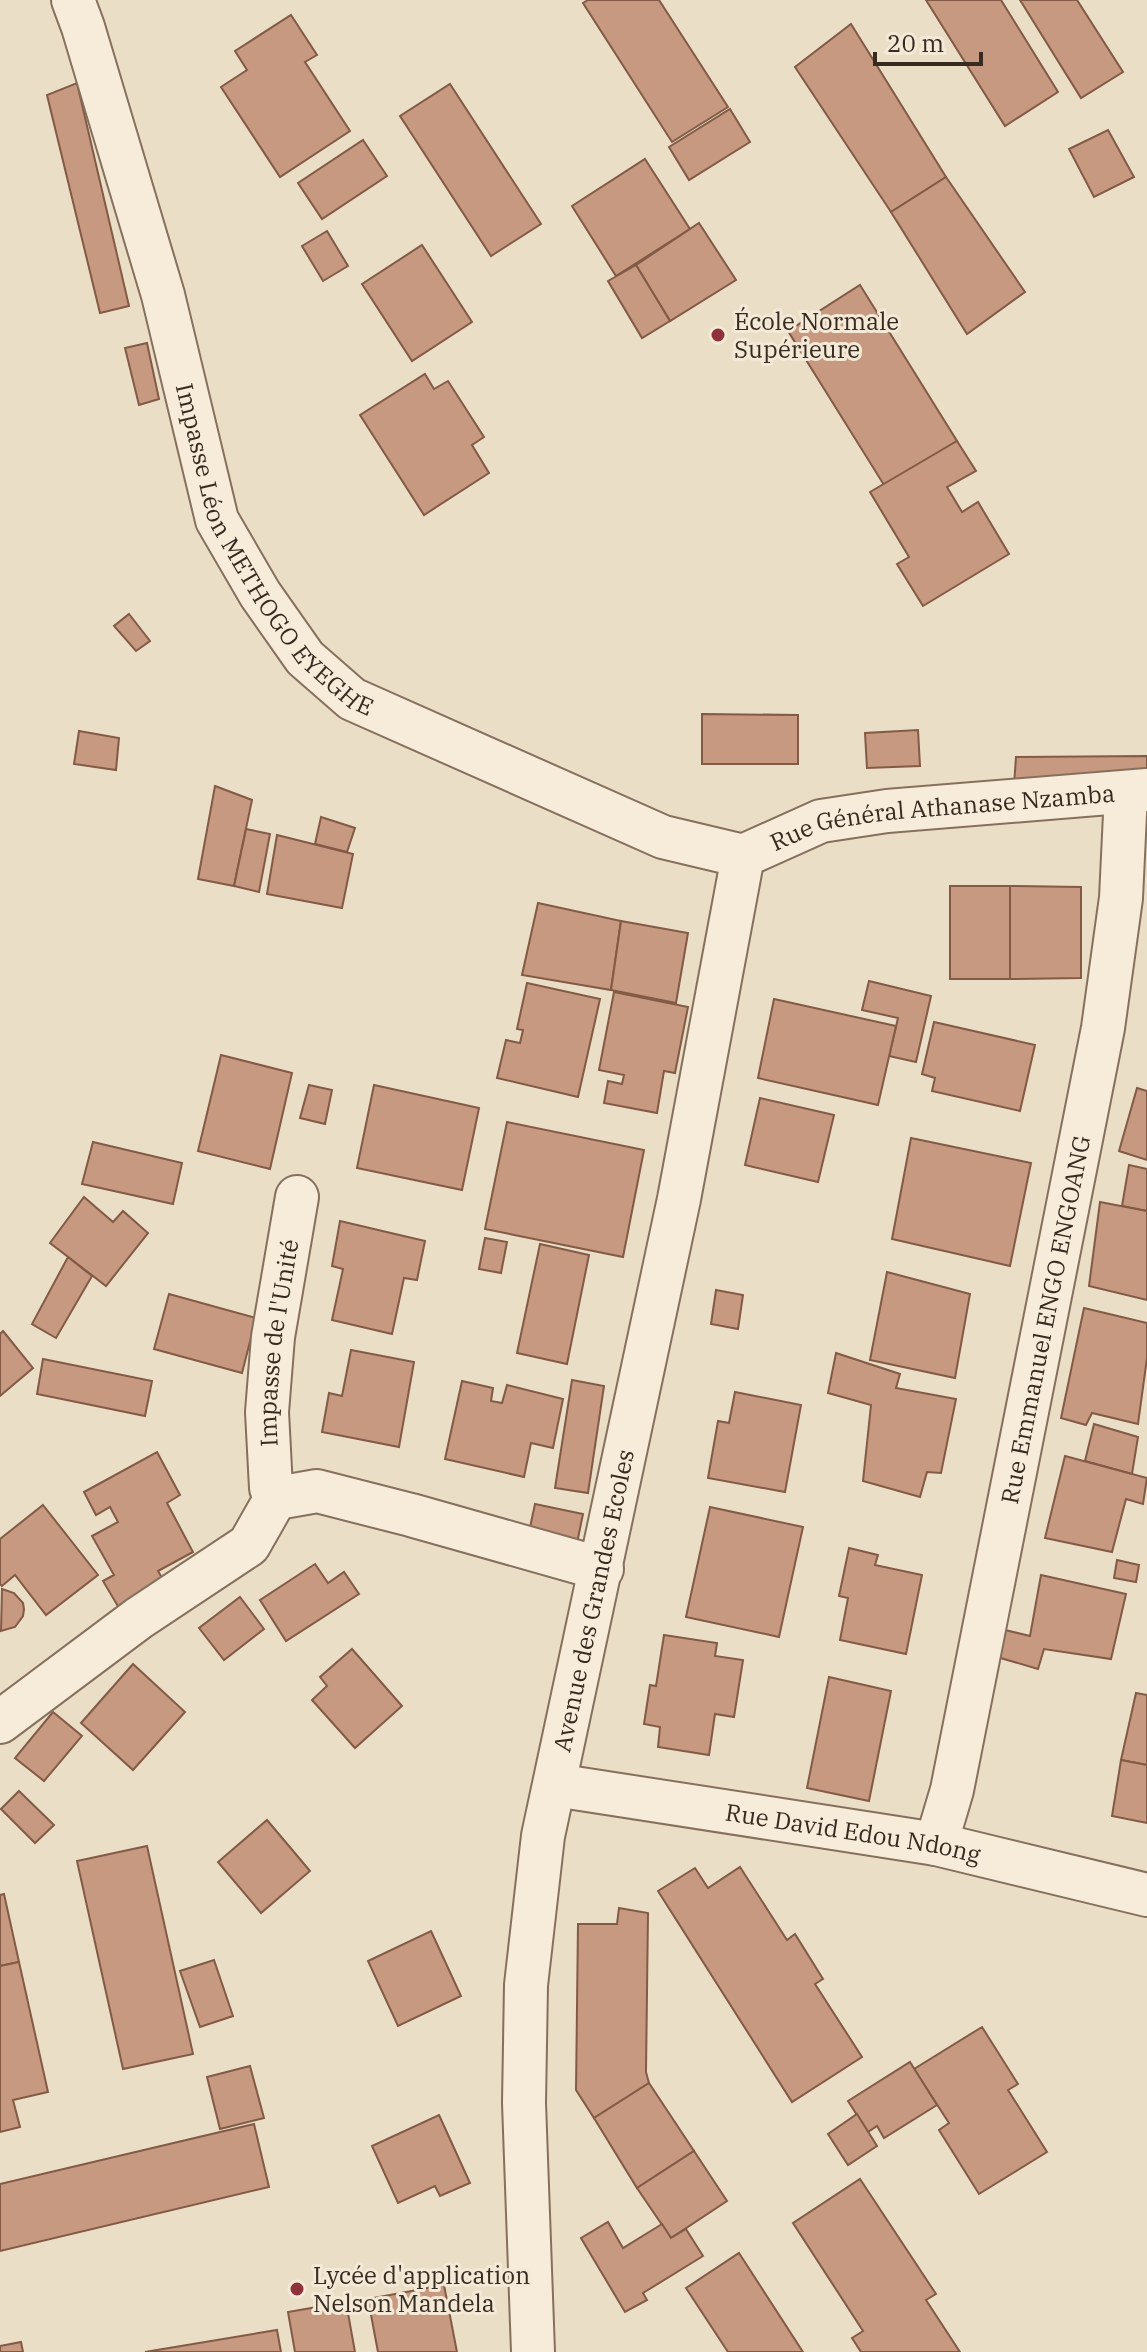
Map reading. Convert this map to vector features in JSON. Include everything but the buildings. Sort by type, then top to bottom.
[{"type":"street","name":"Impasse Léon METHOGO EYEGHE","points":[[73,0],[163,295],[217,520],[260,594],[305,658],[352,699],[663,837],[743,856]]},
{"type":"street","name":"Rue Général Athanase Nzamba","points":[[743,856],[821,821],[887,811],[1136,791]]},
{"type":"street","name":"Rue Emmanuel ENGO ENGOANG","points":[[936,1844],[955,1775],[1103,1028],[1136,791]]},
{"type":"street","name":"Avenue des Grandes Ecoles","points":[[533,2352],[524,2103],[526,1985],[543,1836],[679,1199],[743,856]]},
{"type":"street","name":"Impasse de l'Unité","points":[[275,1498],[267,1412],[273,1337],[297,1197]]},
{"type":"street","points":[[0,1722],[139,1618],[249,1545],[275,1498],[317,1491],[602,1569]]},
{"type":"street","name":"Rue David Edou Ndong","points":[[555,1785],[936,1844],[1147,1895]]},
{"type":"place","name":"École Normale Supérieure","points":[[718,335]]},
{"type":"place","name":"Lycée d'application Nelson Mandela","points":[[297,2289]]}]
